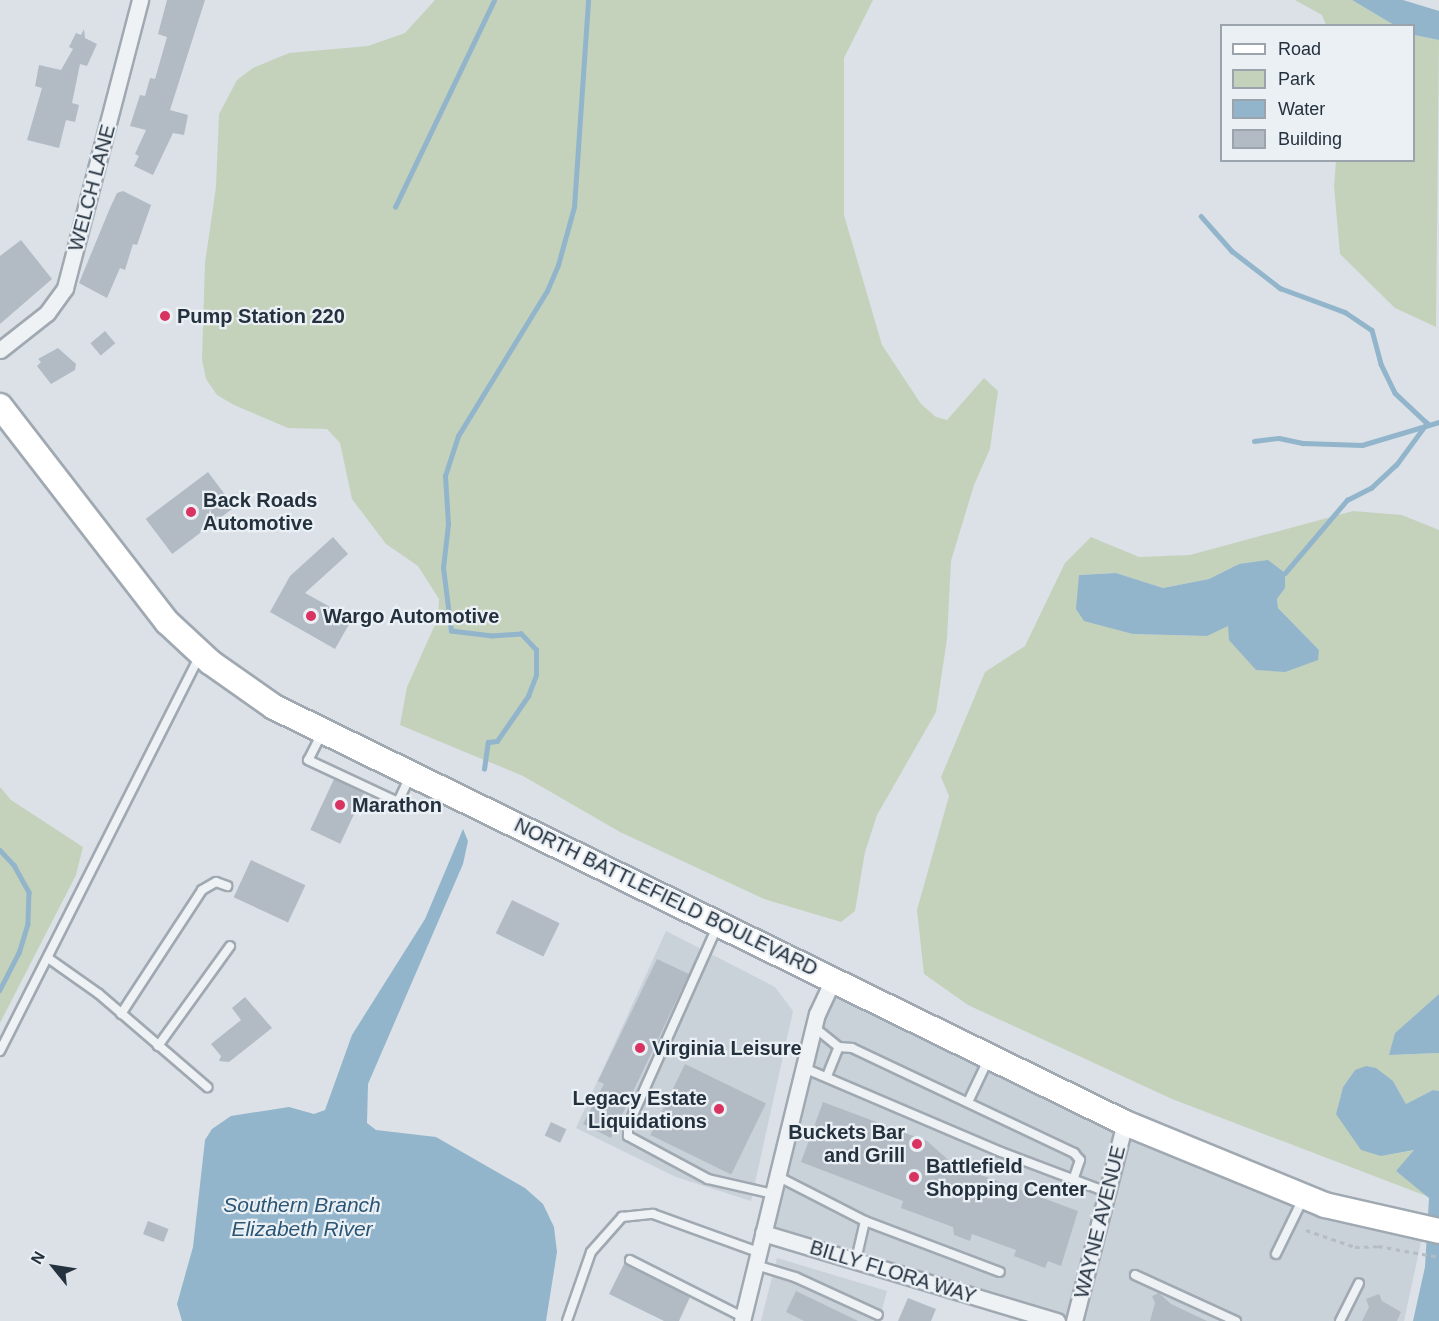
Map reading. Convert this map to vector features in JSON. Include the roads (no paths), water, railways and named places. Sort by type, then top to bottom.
[{"type":"main road","name":"NORTH BATTLEFIELD BOULEVARD","points":[[0,406],[167,622],[201,654],[248,690],[322,732],[834,978],[1125,1123],[1304,1198],[1382,1220],[1439,1231]]},
{"type":"street","name":"WELCH LANE","points":[[0,350],[47,313],[65,288],[140,0]]},
{"type":"street","points":[[742,1319],[814,1027],[834,978]]},
{"type":"street","name":"WAYNE AVENUE","points":[[1074,1321],[1125,1123]]},
{"type":"street","name":"BILLY FLORA WAY","points":[[763,1233],[1057,1321]]},
{"type":"lane","points":[[0,1051],[201,654]]},
{"type":"lane","points":[[121,1014],[202,890],[216,882],[227,886]]},
{"type":"lane","points":[[719,923],[628,1126],[628,1136],[708,1179],[773,1194]]},
{"type":"lane","points":[[158,1046],[230,946]]},
{"type":"lane","points":[[48,958],[121,1014],[207,1087]]},
{"type":"lane","points":[[814,1027],[839,1047],[852,1048],[1074,1153],[1080,1160],[1072,1180]]},
{"type":"lane","points":[[827,1076],[839,1047]]},
{"type":"lane","points":[[968,1102],[991,1056]]},
{"type":"lane","points":[[804,1068],[1072,1180],[1107,1192]]},
{"type":"lane","points":[[777,1176],[866,1221],[1000,1272]]},
{"type":"lane","points":[[1276,1254],[1304,1198]]},
{"type":"lane","points":[[567,1321],[591,1252],[622,1217],[653,1214],[757,1258],[878,1315]]},
{"type":"lane","points":[[856,1260],[866,1221]]},
{"type":"lane","points":[[630,1260],[742,1319]]},
{"type":"lane","points":[[1135,1275],[1236,1321]]},
{"type":"lane","points":[[1340,1321],[1359,1283]]},
{"type":"water","points":[[1352,0],[1403,0],[1439,11],[1439,40],[1415,35],[1415,24],[1392,24]]},
{"type":"water","points":[[1268,560],[1285,573],[1285,588],[1277,599],[1278,608],[1319,650],[1318,660],[1285,672],[1256,670],[1229,640],[1228,626],[1207,636],[1133,634],[1084,621],[1076,609],[1079,575],[1116,573],[1163,588],[1209,579],[1239,564]]},
{"type":"water","name":"Southern Branch Elizabeth River","points":[[463,829],[468,841],[463,864],[368,1084],[367,1123],[376,1130],[436,1137],[525,1188],[543,1204],[554,1227],[557,1252],[546,1321],[182,1321],[177,1304],[193,1247],[205,1140],[212,1129],[231,1116],[289,1107],[314,1114],[325,1110],[352,1035],[425,919]]},
{"type":"water","points":[[1439,994],[1439,1053],[1389,1055],[1395,1033]]},
{"type":"water","points":[[1366,1066],[1376,1068],[1393,1081],[1406,1104],[1433,1090],[1439,1091],[1439,1321],[1413,1321],[1425,1267],[1429,1198],[1396,1171],[1414,1150],[1381,1156],[1361,1150],[1336,1114],[1343,1087],[1355,1070]]},
{"type":"waterway","points":[[395,207],[494,0]]},
{"type":"waterway","points":[[484,769],[488,742],[497,741],[528,696],[536,675],[536,650],[521,634],[492,636],[451,631],[443,568],[448,524],[445,476],[458,436],[547,291],[558,265],[574,207],[588,0]]},
{"type":"waterway","points":[[1201,216],[1232,251],[1280,288],[1345,312],[1372,330],[1381,364],[1395,393],[1427,423]]},
{"type":"waterway","points":[[1254,441],[1279,438],[1303,443],[1362,445],[1439,422]]},
{"type":"waterway","points":[[1285,573],[1347,500],[1371,488],[1396,465],[1427,423]]},
{"type":"waterway","points":[[0,850],[14,865],[29,892],[28,924],[19,953],[0,990]]},
{"type":"place","name":"Pump Station 220","points":[[165,316]]},
{"type":"place","name":"Back Roads Automotive","points":[[191,512]]},
{"type":"place","name":"Wargo Automotive","points":[[311,616]]},
{"type":"place","name":"Marathon","points":[[340,805]]},
{"type":"place","name":"Virginia Leisure","points":[[640,1048]]},
{"type":"place","name":"Legacy Estate Liquidations","points":[[719,1109]]},
{"type":"place","name":"Buckets Bar and Grill","points":[[917,1144]]},
{"type":"place","name":"Battlefield Shopping Center","points":[[914,1177]]}]
